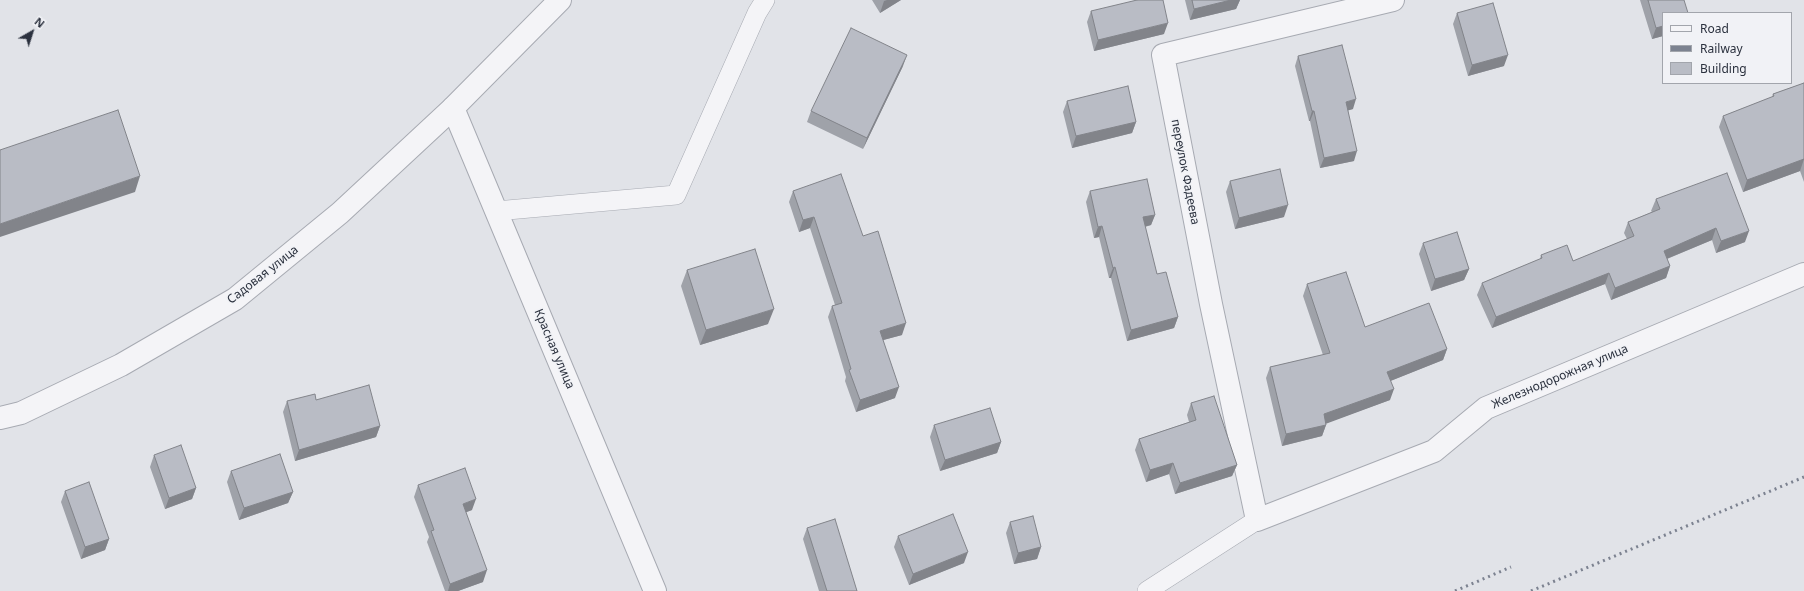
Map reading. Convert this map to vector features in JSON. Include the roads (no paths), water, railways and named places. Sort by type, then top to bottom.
[{"type":"street","name":"Садовая улица","points":[[0,418],[20,413],[121,365],[235,299],[340,213],[453,108],[560,0]]},
{"type":"street","name":"переулок Фадеева","points":[[1257,520],[1211,304],[1163,55],[1393,0]]},
{"type":"street","name":"Красная улица","points":[[453,108],[655,591]]},
{"type":"street","name":"Железнодорожная улица","points":[[1257,520],[1434,451],[1486,408],[1804,274]]},
{"type":"lane","points":[[496,211],[676,196],[757,13],[765,0]]},
{"type":"lane","points":[[1147,591],[1257,520]]},
{"type":"railway","points":[[1531,591],[1804,477]]},
{"type":"railway","points":[[1455,591],[1511,567]]}]
